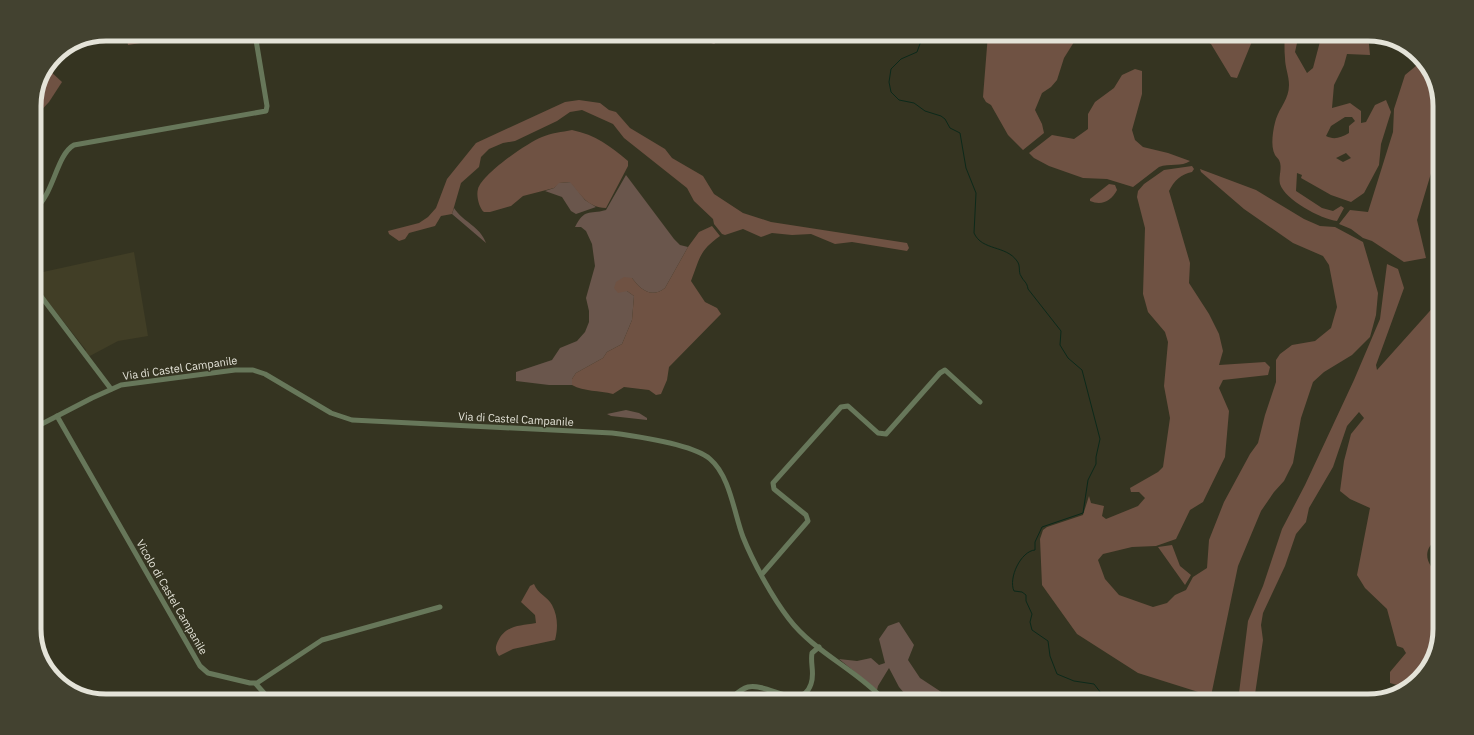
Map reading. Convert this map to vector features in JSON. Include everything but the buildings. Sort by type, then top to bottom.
[{"type":"street","points":[[41,203],[45,199],[66,154],[74,145],[266,111],[267,106],[256,41]]},
{"type":"street","points":[[41,296],[111,389]]},
{"type":"street","name":"Via di Castel Campanile","points":[[41,424],[111,389],[132,383],[227,370],[249,370],[265,374],[329,412],[352,420],[612,433],[688,449],[707,457],[721,471],[744,541],[790,621],[819,647],[877,694]]},
{"type":"street","points":[[762,574],[808,521],[806,515],[773,489],[772,484],[841,407],[848,406],[878,433],[886,434],[941,372],[945,370],[980,402]]},
{"type":"street","name":"Vicolo di Castel Campanile","points":[[57,416],[201,667],[208,673],[256,684]]},
{"type":"street","points":[[265,694],[256,684],[325,639],[440,607]]},
{"type":"street","points":[[803,694],[808,689],[812,681],[812,653],[819,647]]},
{"type":"street","points":[[736,694],[741,690],[751,686],[765,688],[784,694]]},
{"type":"shaded area","points":[[127,41],[153,41],[128,45]]},
{"type":"shaded area","points":[[710,41],[718,41],[714,44]]},
{"type":"shaded area","points":[[987,41],[1075,41],[1064,58],[1057,80],[1051,87],[1042,93],[1035,110],[1042,124],[1044,133],[1023,150],[1008,135],[991,105],[986,102],[983,97]]},
{"type":"shaded area","points":[[1206,41],[1252,41],[1237,78],[1231,77],[1211,44]]},
{"type":"shaded area","points":[[1284,41],[1297,41],[1295,52],[1307,73],[1313,68],[1320,41],[1369,41],[1370,55],[1347,54],[1344,65],[1334,85],[1332,108],[1350,103],[1361,111],[1361,123],[1366,122],[1375,105],[1386,100],[1391,112],[1381,144],[1379,165],[1364,193],[1351,202],[1331,195],[1301,178],[1302,175],[1297,173],[1296,191],[1322,208],[1333,211],[1341,206],[1344,208],[1337,221],[1322,217],[1304,208],[1283,190],[1280,184],[1281,166],[1279,159],[1273,151],[1272,142],[1276,119],[1289,90]],"holes":[[[1345,117],[1352,117],[1355,121],[1349,126],[1349,133],[1337,138],[1326,136],[1331,126]],[[1346,153],[1351,158],[1343,162],[1336,158]]]},
{"type":"shaded area","points":[[1418,64],[1430,85],[1433,102],[1433,167],[1417,220],[1426,258],[1404,262],[1372,241],[1363,238],[1351,229],[1339,224],[1350,210],[1368,212],[1393,132],[1394,109],[1405,75]]},
{"type":"shaded area","points":[[1135,69],[1142,71],[1142,94],[1132,130],[1135,140],[1143,147],[1168,153],[1190,161],[1183,164],[1159,167],[1133,187],[1107,179],[1083,178],[1049,166],[1034,158],[1029,153],[1052,135],[1074,139],[1088,129],[1088,114],[1095,102],[1114,88],[1122,75]]},
{"type":"shaded area","points":[[51,72],[62,82],[49,102],[41,111],[43,89]]},
{"type":"shaded area","points":[[579,100],[600,103],[609,110],[616,112],[630,128],[665,149],[672,158],[703,176],[714,194],[743,213],[771,222],[907,243],[909,248],[907,251],[852,242],[835,244],[811,234],[792,235],[772,233],[761,237],[743,229],[725,235],[722,234],[714,224],[713,219],[694,201],[687,188],[624,138],[613,124],[582,110],[570,112],[557,121],[515,141],[503,143],[489,149],[481,157],[479,167],[461,183],[452,214],[441,216],[435,226],[409,233],[405,239],[399,241],[389,234],[388,231],[419,223],[428,217],[436,208],[447,179],[476,143],[565,102]]},
{"type":"shaded area","points":[[572,130],[596,138],[628,161],[628,166],[606,208],[589,203],[570,182],[559,183],[554,188],[523,196],[511,206],[490,212],[484,212],[482,210],[478,201],[478,189],[488,175],[516,152],[535,140],[549,134]]},
{"type":"shaded area","points":[[1192,166],[1194,169],[1192,172],[1184,174],[1178,178],[1169,191],[1190,263],[1189,283],[1209,314],[1219,334],[1223,351],[1219,365],[1265,362],[1270,367],[1268,375],[1223,380],[1219,388],[1229,411],[1225,457],[1203,502],[1190,510],[1176,539],[1156,546],[1132,547],[1103,554],[1098,560],[1105,579],[1119,595],[1153,607],[1167,603],[1175,595],[1186,590],[1193,577],[1207,568],[1209,540],[1224,502],[1250,454],[1258,443],[1265,415],[1276,382],[1276,360],[1280,354],[1292,345],[1315,341],[1331,328],[1337,307],[1329,265],[1323,256],[1293,243],[1244,209],[1201,172],[1200,169],[1256,190],[1304,219],[1320,226],[1335,227],[1363,242],[1378,293],[1376,315],[1370,337],[1352,355],[1324,372],[1313,382],[1301,418],[1293,463],[1284,481],[1274,492],[1261,511],[1238,566],[1211,694],[1205,694],[1138,673],[1077,634],[1042,585],[1040,539],[1043,530],[1047,527],[1083,515],[1089,496],[1091,503],[1104,506],[1102,516],[1106,519],[1138,506],[1145,498],[1139,492],[1131,492],[1130,488],[1158,472],[1163,467],[1170,418],[1164,386],[1168,342],[1165,332],[1148,312],[1143,294],[1145,228],[1137,197],[1138,191],[1144,184],[1164,170]]},
{"type":"shaded area","points":[[626,175],[674,239],[680,245],[688,247],[665,288],[660,291],[651,293],[646,291],[642,289],[632,278],[627,291],[634,296],[632,320],[622,344],[607,352],[603,358],[576,373],[572,379],[572,385],[549,385],[516,381],[516,372],[552,360],[560,348],[577,341],[585,332],[589,322],[589,311],[586,298],[595,266],[592,244],[586,231],[581,227],[575,227],[584,215],[606,210]]},
{"type":"shaded area","points":[[571,182],[585,200],[596,207],[576,214],[571,211],[562,197],[545,191],[554,188],[558,183]]},
{"type":"shaded area","points":[[1109,184],[1115,185],[1117,190],[1109,200],[1102,203],[1090,201],[1090,199]]},
{"type":"shaded area","points":[[454,208],[480,232],[486,243],[452,214]]},
{"type":"shaded area","points":[[712,226],[720,236],[704,251],[691,281],[705,302],[717,308],[721,314],[669,367],[667,380],[661,394],[656,395],[649,390],[624,387],[613,394],[582,389],[572,385],[572,379],[576,373],[603,358],[607,352],[622,344],[632,320],[634,296],[627,291],[618,293],[614,288],[616,282],[624,277],[632,278],[642,289],[646,291],[655,293],[660,291],[665,288],[688,247],[699,232]]},
{"type":"shaded area","points":[[134,252],[148,336],[118,341],[88,357],[85,353],[86,350],[41,293],[41,272]]},
{"type":"shaded area","points":[[1387,264],[1398,269],[1404,288],[1376,365],[1377,370],[1433,307],[1433,543],[1430,546],[1427,556],[1433,570],[1433,629],[1430,650],[1422,665],[1407,681],[1399,686],[1390,683],[1390,672],[1406,653],[1403,648],[1397,646],[1387,609],[1365,588],[1357,575],[1370,508],[1350,499],[1340,491],[1344,461],[1351,434],[1364,418],[1359,412],[1347,426],[1333,467],[1309,508],[1306,522],[1296,534],[1285,566],[1263,613],[1261,625],[1263,640],[1255,694],[1239,694],[1248,621],[1263,586],[1282,529],[1305,485],[1354,380],[1380,319]]},
{"type":"shaded area","points":[[626,410],[639,413],[647,418],[647,420],[611,416],[607,414]]},
{"type":"shaded area","points":[[1172,545],[1180,566],[1191,575],[1185,585],[1158,547]]},
{"type":"shaded area","points":[[534,584],[550,602],[554,609],[557,622],[555,640],[513,649],[499,656],[496,651],[496,645],[505,632],[514,627],[536,623],[535,615],[521,602],[530,586]]},
{"type":"shaded area","points":[[899,622],[914,645],[908,660],[920,678],[944,694],[905,694],[899,687],[889,668],[877,690],[839,659],[857,661],[871,658],[879,665],[885,663],[879,639],[888,626]]},
{"type":"waterway","points":[[921,41],[917,52],[901,59],[891,69],[889,82],[891,92],[899,100],[914,103],[925,111],[941,116],[945,119],[950,128],[960,133],[966,168],[976,193],[974,233],[983,243],[1007,252],[1017,261],[1020,274],[1028,289],[1061,331],[1060,345],[1068,358],[1082,370],[1100,439],[1096,464],[1088,480],[1083,513],[1042,527],[1035,542],[1035,550],[1025,555],[1017,566],[1014,573],[1013,586],[1014,591],[1022,592],[1026,595],[1026,601],[1032,614],[1030,622],[1032,630],[1048,641],[1050,656],[1057,674],[1074,681],[1094,684],[1101,694]]}]
